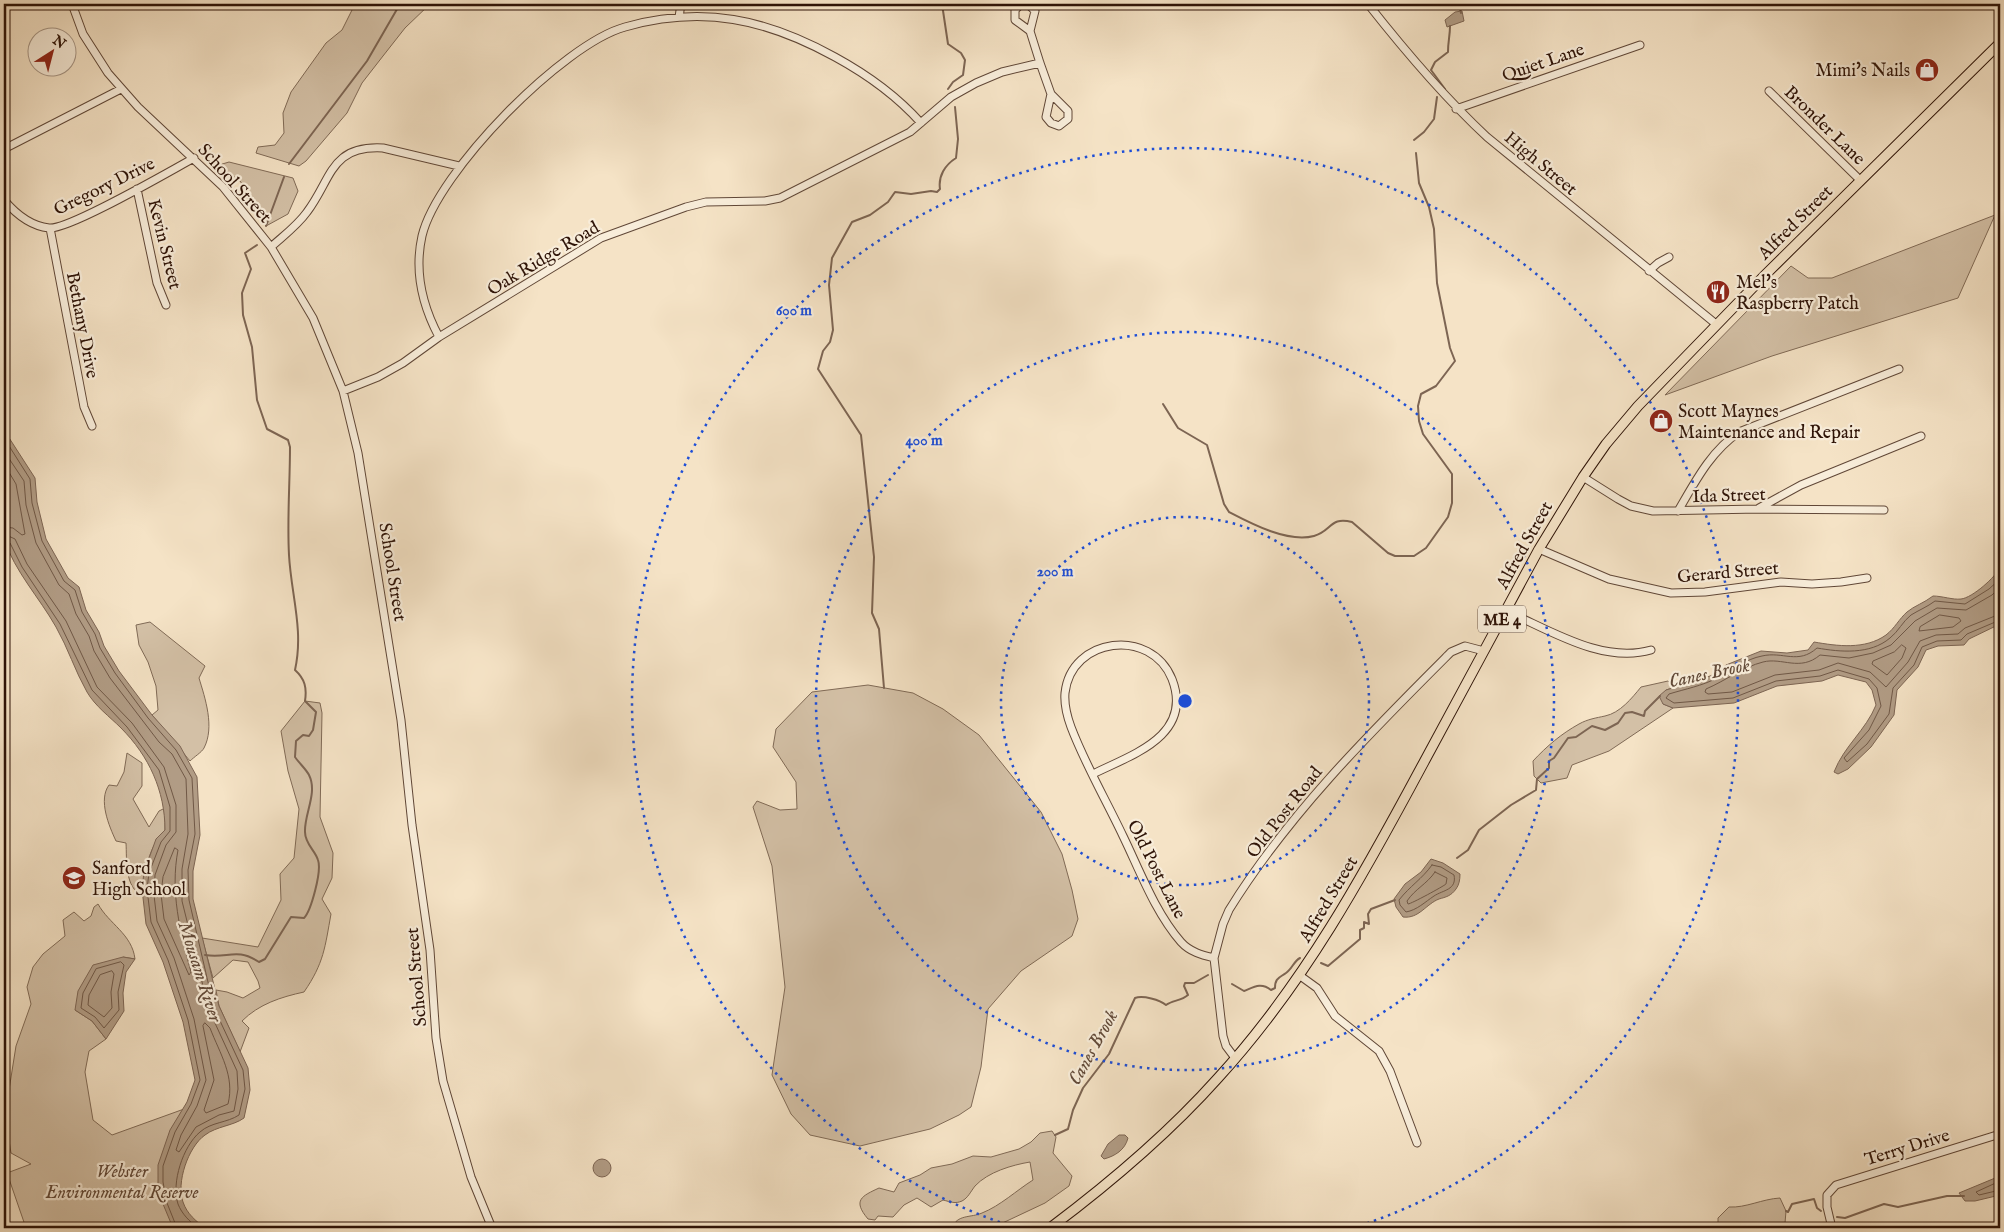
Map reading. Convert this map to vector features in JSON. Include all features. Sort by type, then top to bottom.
[{"type":"main road","name":"Alfred Street","points":[[1050,1228],[1135,1160],[1176,1122],[1235,1058],[1299,975],[1363,876],[1539,549],[1583,477],[1606,444],[1638,406],[1716,324],[2000,42]]},
{"type":"street","name":"School Street","points":[[72,4],[83,34],[94,53],[121,89],[194,158],[242,210],[271,247],[313,318],[343,391],[358,453],[401,720],[412,825],[430,950],[436,1038],[443,1081],[463,1153],[478,1197],[492,1228]]},
{"type":"street","points":[[679,17],[681,4]]},
{"type":"street","name":"High Street","points":[[1368,4],[1416,64],[1456,109],[1526,170],[1716,324]]},
{"type":"street","points":[[439,337],[422,295],[420,250],[431,210],[459,166],[512,107],[579,52],[605,35],[625,27],[679,17],[710,16],[743,20],[795,36],[847,64],[889,91],[921,123]]},
{"type":"street","points":[[1030,31],[1051,94]]},
{"type":"street","name":"Quiet Lane","points":[[1456,109],[1640,45]]},
{"type":"street","name":"Oak Ridge Road","points":[[343,391],[378,377],[439,337],[601,238],[686,207],[706,202],[780,198],[848,162],[896,140],[921,123],[951,97],[976,82],[1002,72],[1040,63]]},
{"type":"street","points":[[4,149],[121,89]]},
{"type":"street","name":"Bronder Lane","points":[[1769,91],[1860,180]]},
{"type":"street","points":[[271,247],[299,222],[308,211],[328,173],[338,161],[353,151],[371,147],[383,148],[459,166]]},
{"type":"street","name":"Gregory Drive","points":[[4,200],[26,220],[50,228],[78,218],[194,158]]},
{"type":"street","name":"Kevin Street","points":[[137,189],[157,283],[166,305]]},
{"type":"street","name":"Bethany Drive","points":[[50,228],[84,407],[92,426]]},
{"type":"street","points":[[1649,271],[1669,257]]},
{"type":"street","points":[[1678,511],[1706,464],[1724,442],[1739,432],[1899,369]]},
{"type":"street","points":[[1759,509],[1801,485],[1921,436]]},
{"type":"street","name":"Ida Street","points":[[1583,477],[1631,506],[1654,511],[1759,509],[1884,510]]},
{"type":"street","name":"Gerard Street","points":[[1539,549],[1609,579],[1671,593],[1705,592],[1781,582],[1812,584],[1866,578]]},
{"type":"street","points":[[1506,612],[1565,637],[1611,653],[1633,654],[1651,650]]},
{"type":"street","name":"Old Post Lane","points":[[1093,774],[1154,744],[1165,733],[1172,719],[1176,704],[1172,680],[1160,661],[1141,648],[1116,644],[1097,648],[1081,659],[1067,684],[1066,712],[1093,774],[1169,927],[1188,948],[1214,958]]},
{"type":"street","name":"Old Post Road","points":[[1235,1058],[1226,1046],[1223,1036],[1214,958],[1223,924],[1239,895],[1339,766],[1452,652],[1465,646],[1484,650]]},
{"type":"street","points":[[1299,975],[1317,988],[1335,1016],[1379,1051],[1390,1071],[1416,1143]]},
{"type":"street","name":"Terry Drive","points":[[1832,1228],[1826,1207],[1827,1195],[1832,1187],[1842,1182],[2000,1134]]},
{"type":"green space","points":[[355,4],[430,4],[405,28],[362,83],[347,113],[306,161],[299,166],[256,153],[258,147],[275,145],[284,133],[283,113],[291,92],[326,43],[342,30]]},
{"type":"green space","points":[[229,162],[293,178],[298,191],[288,214],[266,226],[243,192],[241,182],[219,165]]},
{"type":"green space","points":[[1995,215],[1958,298],[1772,356],[1665,395],[1791,266],[1808,278],[1832,278]]},
{"type":"green space","points":[[150,622],[205,666],[199,678],[208,713],[209,731],[204,748],[190,761],[152,715],[158,710],[156,686],[148,662],[139,645],[136,625]]},
{"type":"green space","points":[[1668,681],[1675,687],[1666,690],[1663,704],[1673,708],[1609,751],[1572,765],[1567,778],[1541,783],[1534,776],[1533,761],[1566,732],[1586,721],[1616,712],[1641,687]]},
{"type":"green space","points":[[868,685],[913,693],[943,709],[979,735],[1041,812],[1062,854],[1078,919],[1072,936],[1021,971],[988,1009],[981,1067],[971,1107],[930,1129],[860,1146],[810,1135],[791,1114],[772,1075],[785,987],[772,866],[753,807],[757,801],[780,810],[797,809],[796,782],[773,747],[776,729],[812,692]]},
{"type":"green space","points":[[305,701],[320,703],[322,713],[320,817],[333,853],[332,878],[322,899],[331,914],[327,936],[320,963],[304,992],[271,1002],[256,1010],[242,1021],[249,1028],[240,1052],[219,1006],[216,990],[243,998],[260,988],[258,981],[248,962],[233,960],[213,978],[202,938],[258,947],[281,900],[280,874],[294,858],[299,809],[288,771],[281,731]]},
{"type":"green space","points":[[127,753],[142,763],[142,786],[133,799],[149,827],[159,811],[165,808],[165,830],[155,843],[148,860],[145,870],[143,896],[132,887],[127,865],[126,843],[116,841],[108,821],[104,798],[109,785],[117,786],[124,772]]},
{"type":"green space","name":"Webster Environmental Reserve","points":[[98,904],[130,943],[135,959],[123,957],[75,1010],[92,1021],[106,1039],[89,1051],[85,1072],[93,1120],[112,1135],[209,1100],[178,1147],[182,1228],[26,1228],[7,1173],[31,1164],[11,1153],[5,1115],[16,1046],[31,1004],[27,987],[33,967],[43,954],[65,936],[63,920],[74,912],[84,921],[91,916],[94,907]]},
{"type":"green space","points":[[1052,1131],[1056,1137],[1053,1153],[1072,1176],[1069,1186],[1045,1203],[992,1228],[952,1228],[957,1220],[989,1210],[1033,1180],[1030,1162],[993,1173],[980,1181],[966,1198],[960,1202],[943,1200],[931,1207],[917,1198],[904,1205],[893,1217],[878,1216],[875,1220],[868,1219],[863,1213],[860,1203],[861,1199],[879,1188],[894,1192],[899,1183],[920,1175],[931,1168],[952,1164],[973,1156],[991,1157],[1019,1149],[1031,1142],[1040,1133]]},
{"type":"green space","points":[[1780,1198],[1786,1211],[1785,1223],[1770,1228],[1718,1228],[1718,1218],[1729,1207]]},
{"type":"water","points":[[1462,11],[1464,21],[1447,27],[1445,20],[1455,12]]},
{"type":"water","name":"Mousam River","points":[[4,430],[35,478],[37,502],[46,539],[68,578],[79,587],[86,610],[99,632],[104,646],[119,671],[152,715],[180,746],[197,777],[200,835],[193,871],[193,899],[219,1006],[248,1068],[250,1090],[244,1118],[205,1135],[193,1148],[185,1166],[181,1185],[183,1202],[189,1214],[205,1228],[173,1228],[163,1204],[158,1183],[158,1165],[170,1130],[187,1102],[195,1080],[183,1022],[163,962],[146,924],[142,889],[144,872],[156,839],[165,830],[162,802],[154,775],[140,750],[90,697],[56,627],[14,562],[9,551],[4,539]]},
{"type":"water","points":[[2000,567],[2000,624],[1969,639],[1964,645],[1938,646],[1926,650],[1918,667],[1897,690],[1894,715],[1871,747],[1848,769],[1838,774],[1834,772],[1838,763],[1867,722],[1876,705],[1872,690],[1866,682],[1838,675],[1822,681],[1777,686],[1734,703],[1673,708],[1663,704],[1659,696],[1666,690],[1715,674],[1726,665],[1761,651],[1787,653],[1808,650],[1814,642],[1851,646],[1878,640],[1886,635],[1907,612],[1933,596],[1966,598],[1994,576]]},
{"type":"water","points":[[1431,859],[1443,863],[1460,874],[1458,886],[1450,895],[1434,901],[1418,914],[1403,917],[1396,907],[1394,899],[1405,884],[1421,872]]},
{"type":"water","points":[[123,957],[135,959],[126,972],[123,993],[124,1011],[106,1039],[92,1021],[75,1010],[78,991],[93,965]]},
{"type":"water","points":[[1119,1135],[1125,1135],[1128,1138],[1125,1146],[1116,1154],[1104,1159],[1101,1156],[1108,1144]]},
{"type":"water","points":[[602,1159],[608,1162],[611,1168],[608,1174],[602,1177],[596,1174],[593,1168],[596,1162]]},
{"type":"water","points":[[2000,1176],[2000,1195],[1975,1201],[1965,1201],[1959,1193]]},
{"type":"waterway","points":[[289,164],[367,61],[400,4]]},
{"type":"waterway","points":[[942,4],[948,44],[961,53],[965,60],[963,75],[953,82],[948,89]]},
{"type":"waterway","points":[[1459,4],[1461,13]]},
{"type":"waterway","points":[[1445,89],[1431,70],[1435,62],[1448,52],[1450,26]]},
{"type":"waterway","points":[[1414,140],[1424,132],[1434,119],[1437,97]]},
{"type":"waterway","points":[[884,688],[879,629],[872,613],[874,557],[861,435],[818,369],[823,351],[830,342],[833,330],[829,285],[832,258],[852,222],[870,215],[888,202],[895,192],[911,194],[937,192],[940,189],[943,171],[956,158],[958,139],[955,107]]},
{"type":"waterway","points":[[1163,404],[1178,428],[1207,445],[1224,504],[1229,512],[1270,531],[1293,537],[1314,536],[1320,534],[1335,522],[1352,522],[1388,553],[1395,556],[1414,556],[1426,548],[1448,517],[1452,503],[1452,474],[1423,434],[1419,421],[1418,406],[1421,394],[1436,386],[1455,361],[1450,348],[1437,283],[1434,229],[1429,207],[1419,183],[1416,153]]},
{"type":"waterway","points":[[266,226],[284,177]]},
{"type":"waterway","name":"Mousam River","points":[[205,955],[238,954],[259,962],[265,959],[291,917],[304,918],[307,914],[315,890],[319,865],[315,853],[305,836],[306,818],[312,789],[311,782],[308,773],[295,757],[296,741],[303,735],[309,736],[313,730],[316,712],[305,701],[306,692],[304,684],[295,670],[298,626],[289,555],[290,447],[288,440],[267,429],[257,400],[252,347],[243,315],[242,293],[251,269],[245,253],[257,245]]},
{"type":"waterway","name":"Canes Brook","points":[[1457,858],[1468,850],[1479,830],[1511,805],[1536,790],[1537,779],[1549,768],[1549,761],[1554,758],[1568,738],[1576,737],[1592,726],[1605,730],[1618,723],[1625,713],[1632,712],[1644,716],[1645,711],[1660,696]]},
{"type":"waterway","name":"Canes Brook","points":[[1321,963],[1328,966],[1360,939],[1360,930],[1364,928],[1364,922],[1369,924],[1368,914],[1371,909],[1395,900]]},
{"type":"waterway","name":"Canes Brook","points":[[1232,984],[1244,991],[1261,986],[1271,990],[1275,988],[1278,979],[1300,958]]},
{"type":"waterway","name":"Canes Brook","points":[[1055,1135],[1068,1129],[1073,1110],[1083,1088],[1109,1054],[1135,998],[1151,998],[1166,1005],[1188,995],[1184,986],[1185,983],[1194,983],[1208,975]]},
{"type":"waterway","points":[[1837,1217],[1845,1218],[1884,1204],[1898,1207],[1947,1196],[1964,1196]]},
{"type":"waterway","points":[[1786,1211],[1788,1212],[1792,1204],[1814,1199],[1817,1208],[1821,1211]]},
{"type":"waterway","points":[[602,1228],[607,1223]]},
{"type":"place","name":"Mimi's Nails","points":[[1927,70]]},
{"type":"place","name":"Mel's Raspberry Patch","points":[[1718,292]]},
{"type":"place","name":"Scott Maynes Maintenance and Repair","points":[[1661,421]]},
{"type":"place","name":"Sanford High School","points":[[74,878]]}]
